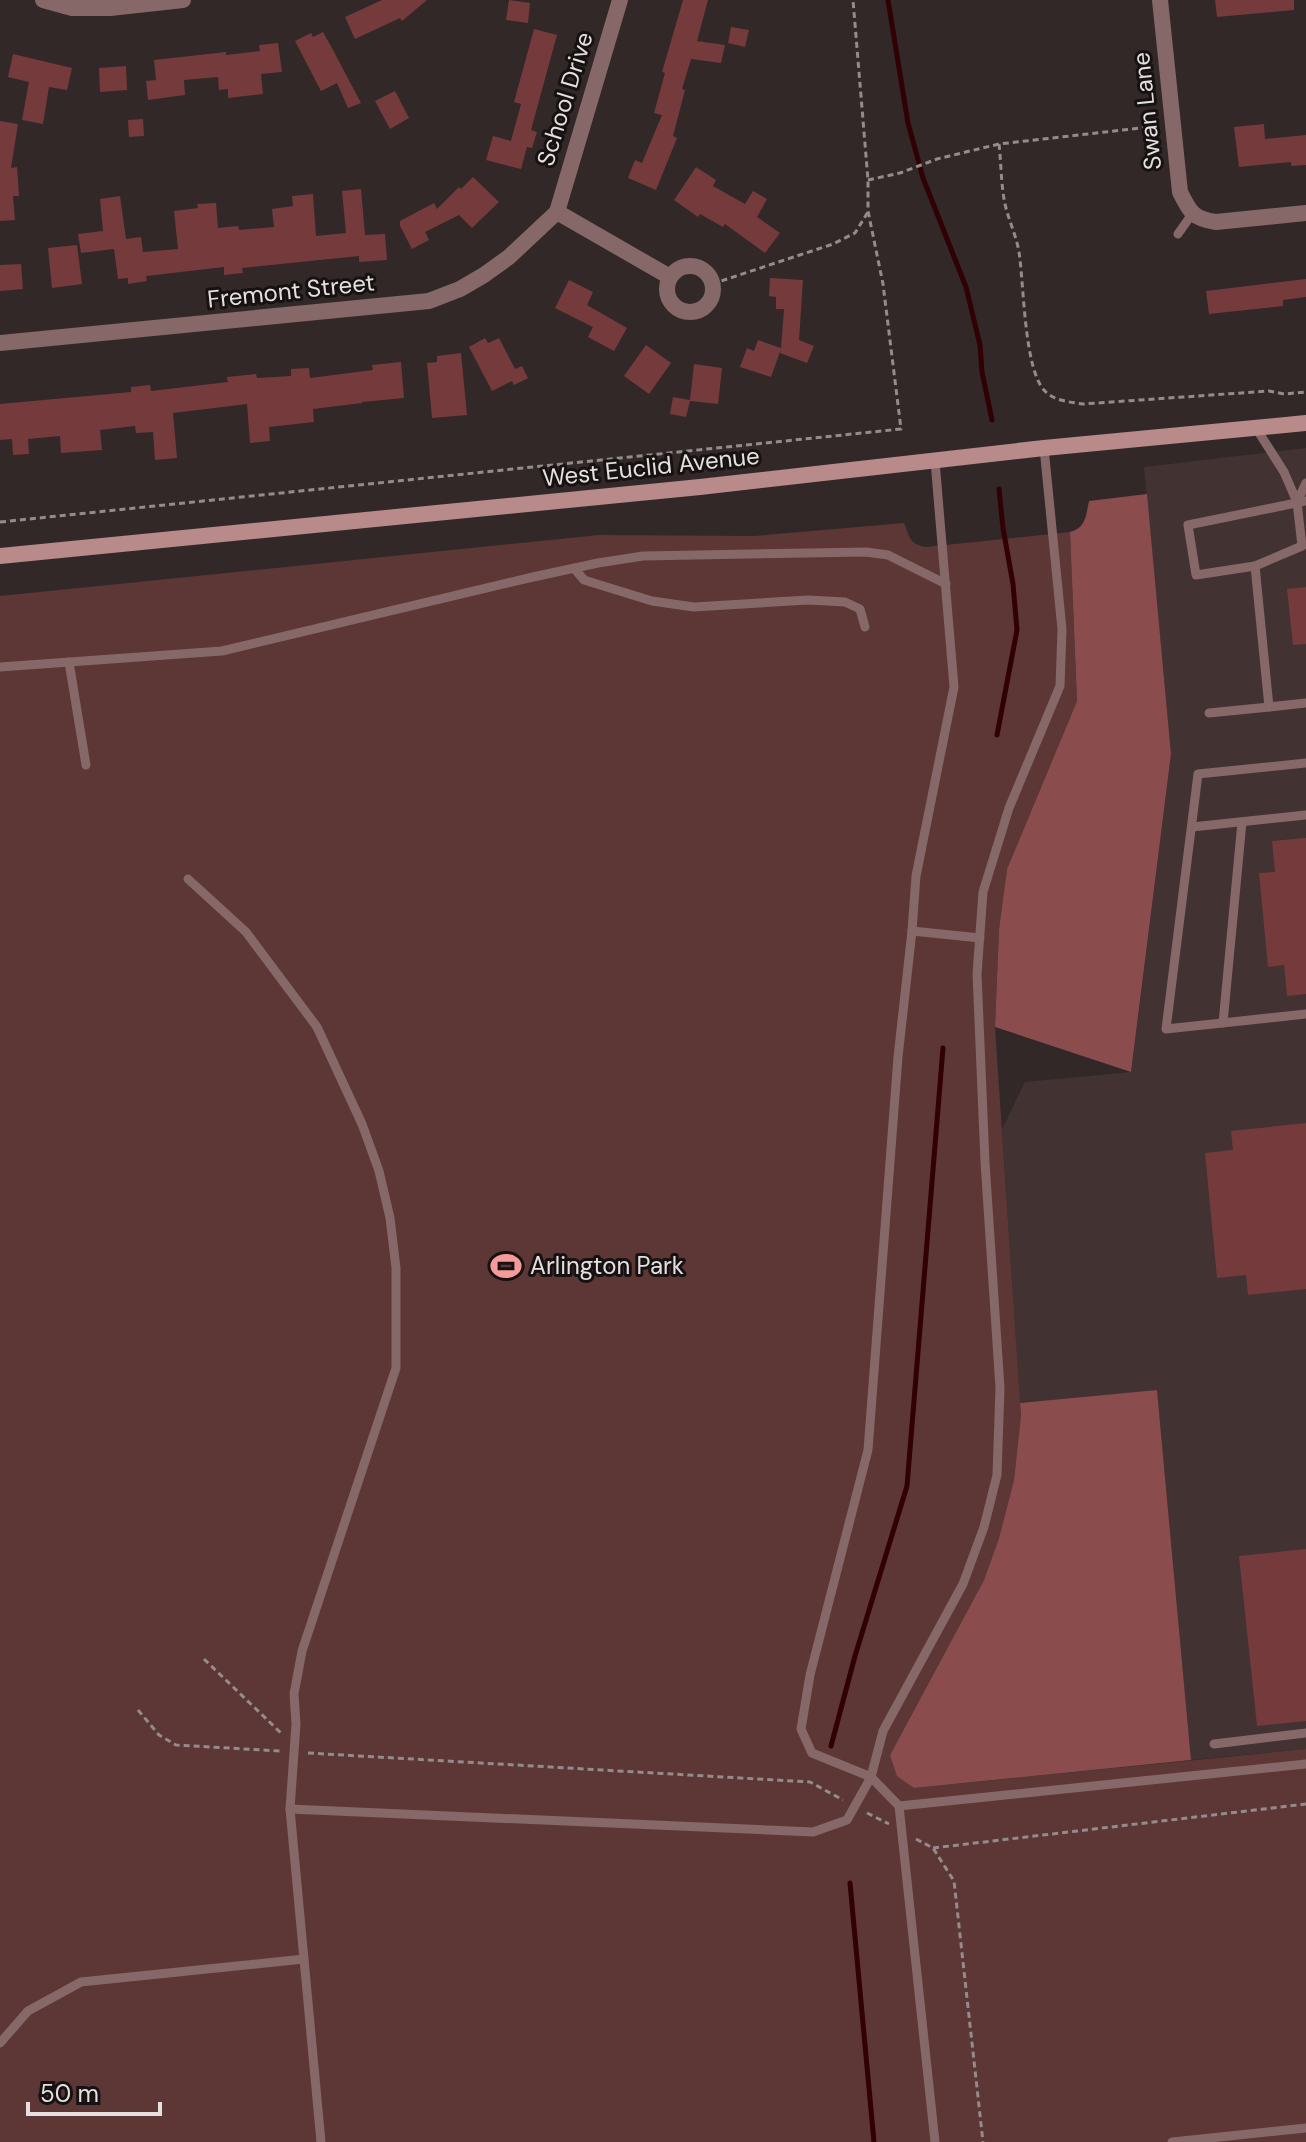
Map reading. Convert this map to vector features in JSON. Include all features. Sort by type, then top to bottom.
[{"type":"main road","name":"West Euclid Avenue","points":[[0,556],[1306,423]]},
{"type":"street","points":[[43,0],[72,8],[110,8],[183,0]]},
{"type":"street","name":"School Drive","points":[[557,212],[620,0]]},
{"type":"street","name":"Swan Lane","points":[[1160,0],[1180,192],[1192,214]]},
{"type":"street","points":[[557,212],[670,277]]},
{"type":"street","name":"Fremont Street","points":[[0,343],[429,301],[484,275],[509,257],[557,212]]},
{"type":"street","points":[[1192,214],[1216,222],[1306,213]]},
{"type":"street","points":[[696,266],[709,276],[712,284],[711,298],[707,304],[694,311],[673,305],[667,292],[670,277],[681,267],[696,266]]},
{"type":"lane","points":[[1178,234],[1192,214]]},
{"type":"lane","points":[[1256,428],[1302,502]]},
{"type":"lane","points":[[290,1809],[813,1832],[847,1820],[871,1777],[883,1731],[963,1584],[984,1527],[997,1475],[1000,1388],[977,974],[983,892],[1009,808],[1060,686],[1062,629],[1044,448]]},
{"type":"lane","points":[[935,461],[954,687],[916,876],[898,1057],[868,1450],[810,1675],[801,1729],[812,1753],[871,1777],[899,1806],[935,2142]]},
{"type":"lane","points":[[1302,502],[1188,525],[1196,575],[1255,566],[1304,546],[1302,502],[1306,483]]},
{"type":"lane","points":[[0,667],[222,651],[574,568],[643,556],[866,552],[888,555],[946,584]]},
{"type":"lane","points":[[1255,566],[1269,707]]},
{"type":"lane","points":[[574,568],[584,580],[625,594],[694,607],[808,600],[845,602],[860,609],[865,627]]},
{"type":"lane","points":[[69,662],[86,765]]},
{"type":"lane","points":[[1209,713],[1306,703]]},
{"type":"lane","points":[[1306,763],[1198,774],[1166,1029],[1306,1014]]},
{"type":"lane","points":[[1192,827],[1306,815]]},
{"type":"lane","points":[[1223,1023],[1242,822]]},
{"type":"lane","points":[[188,879],[246,932],[317,1027],[362,1124],[379,1171],[390,1218],[396,1268],[396,1368],[302,1651],[294,1694],[296,1724],[290,1809],[321,2142]]},
{"type":"lane","points":[[912,931],[980,938]]},
{"type":"lane","points":[[1214,1744],[1306,1733]]},
{"type":"lane","points":[[899,1806],[1306,1764]]},
{"type":"lane","points":[[0,2043],[28,2011],[81,1982],[304,1959]]},
{"type":"lane","points":[[1172,2142],[1306,2128]]},
{"type":"path","points":[[0,522],[901,429],[883,284],[868,211],[853,0]]},
{"type":"path","points":[[868,180],[999,144],[1173,125]]},
{"type":"path","points":[[999,144],[1004,201],[1020,256],[1030,345],[1038,381],[1045,393],[1056,399],[1083,404],[1269,391],[1284,394],[1306,392]]},
{"type":"path","points":[[712,284],[833,244],[855,233],[868,211]]},
{"type":"path","points":[[204,1659],[295,1746]]},
{"type":"path","points":[[933,1848],[1306,1804]]},
{"type":"shaded area","points":[[1306,448],[1306,1749],[1191,1760],[1157,1391],[1020,1403],[1002,1129],[1025,1082],[1131,1072],[1171,754],[1144,467]]},
{"type":"shaded area","points":[[1147,494],[1171,754],[1131,1072],[995,1027],[999,929],[1007,869],[1077,701],[1070,532],[1082,524],[1089,501]]},
{"type":"shaded area","name":"Arlington Park","points":[[904,523],[913,542],[926,547],[1070,532],[1077,701],[1007,869],[999,929],[995,1027],[1021,1415],[1014,1480],[984,1580],[890,1755],[914,1788],[1306,1749],[1306,2142],[0,2142],[0,596],[599,535],[754,536]]},
{"type":"shaded area","points":[[1157,1390],[1191,1760],[914,1788],[897,1776],[890,1755],[984,1580],[1014,1480],[1020,1403]]},
{"type":"building","points":[[382,0],[427,0],[402,21],[400,18],[355,39],[345,17]]},
{"type":"building","points":[[509,0],[530,3],[528,23],[506,20]]},
{"type":"building","points":[[683,0],[708,0],[697,41],[725,45],[721,63],[691,59],[673,136],[677,138],[656,190],[628,178],[635,160],[642,163],[662,115],[654,113],[665,73],[662,72]]},
{"type":"building","points":[[1215,0],[1294,0],[1294,10],[1217,17]]},
{"type":"building","points":[[731,27],[749,30],[745,47],[728,43]]},
{"type":"building","points":[[534,29],[557,35],[531,130],[537,132],[532,148],[527,147],[521,169],[486,160],[493,136],[511,141],[521,104],[514,102]]},
{"type":"building","points":[[323,32],[361,103],[348,108],[337,83],[321,91],[295,41],[311,33],[313,37]]},
{"type":"building","points":[[278,43],[282,72],[261,74],[263,94],[228,98],[228,89],[219,90],[218,77],[184,80],[185,95],[148,100],[146,81],[156,80],[154,60],[260,51],[259,45]]},
{"type":"building","points":[[13,54],[72,68],[67,90],[49,87],[43,124],[22,120],[29,82],[8,77]]},
{"type":"building","points":[[126,66],[127,90],[100,92],[99,68]]},
{"type":"building","points":[[395,91],[409,118],[390,129],[375,101]]},
{"type":"building","points":[[143,119],[144,136],[129,137],[128,120]]},
{"type":"building","points":[[0,121],[18,124],[11,168],[17,167],[19,196],[13,196],[15,220],[0,221]]},
{"type":"building","points":[[1264,124],[1265,139],[1306,135],[1306,165],[1291,166],[1291,162],[1239,167],[1234,127]]},
{"type":"building","points":[[696,167],[716,180],[713,186],[745,204],[753,191],[767,199],[757,217],[780,233],[765,253],[725,224],[723,227],[700,214],[698,217],[674,200]]},
{"type":"building","points":[[473,177],[499,202],[472,228],[459,215],[425,232],[429,240],[412,249],[400,221],[434,203],[437,209]]},
{"type":"building","points":[[361,189],[365,235],[385,234],[387,260],[359,262],[359,256],[242,268],[243,273],[224,275],[224,267],[146,276],[147,281],[128,284],[128,278],[118,279],[114,249],[81,253],[78,234],[103,231],[100,199],[120,196],[126,239],[141,237],[143,252],[178,249],[174,211],[198,208],[197,204],[216,203],[218,228],[274,227],[272,209],[293,206],[292,196],[313,194],[316,236],[346,233],[342,191]]},
{"type":"building","points":[[77,245],[82,284],[52,288],[48,248]]},
{"type":"building","points":[[21,264],[23,289],[0,291],[0,265]]},
{"type":"building","points":[[770,278],[803,280],[799,340],[814,346],[807,363],[780,353],[781,349],[771,377],[740,367],[747,348],[754,351],[758,340],[781,348],[784,309],[776,309],[776,297],[769,296]]},
{"type":"building","points":[[1306,279],[1306,297],[1283,300],[1283,306],[1209,314],[1206,291]]},
{"type":"building","points":[[569,280],[593,292],[587,305],[627,328],[614,351],[588,337],[593,327],[555,308]]},
{"type":"building","points":[[485,338],[488,343],[499,338],[515,369],[522,366],[528,378],[514,385],[512,381],[492,391],[469,347]]},
{"type":"building","points":[[646,345],[671,363],[649,394],[624,376]]},
{"type":"building","points":[[461,353],[467,415],[432,418],[427,363],[437,362],[437,356]]},
{"type":"building","points":[[401,362],[404,398],[313,409],[314,422],[269,427],[270,441],[250,443],[247,404],[173,413],[177,458],[155,460],[153,432],[136,433],[135,426],[100,430],[102,450],[61,453],[60,436],[28,439],[29,454],[13,455],[12,439],[0,440],[0,404],[131,392],[131,387],[150,385],[151,391],[228,382],[227,377],[256,374],[257,378],[291,376],[291,369],[309,368],[310,378],[373,370],[372,365]]},
{"type":"building","points":[[694,364],[722,368],[718,404],[690,401],[686,417],[670,414],[673,397],[690,400]]},
{"type":"building","points":[[1306,587],[1306,644],[1293,645],[1287,589]]},
{"type":"building","points":[[1306,838],[1306,994],[1287,996],[1284,965],[1268,967],[1259,873],[1275,872],[1272,841]]},
{"type":"building","points":[[1306,1123],[1306,1289],[1248,1295],[1246,1275],[1217,1278],[1205,1153],[1233,1150],[1231,1131]]},
{"type":"building","points":[[1306,1549],[1306,1721],[1257,1726],[1239,1556]]},
{"type":"waterway","points":[[888,0],[908,123],[923,178],[966,287],[980,345],[992,420]]},
{"type":"waterway","points":[[997,735],[1017,630],[999,489]]},
{"type":"waterway","points":[[831,1746],[907,1486],[943,1048]]},
{"type":"waterway","points":[[850,1883],[874,2142]]},
{"type":"place","name":"Arlington Park","points":[[506,1266]]}]
